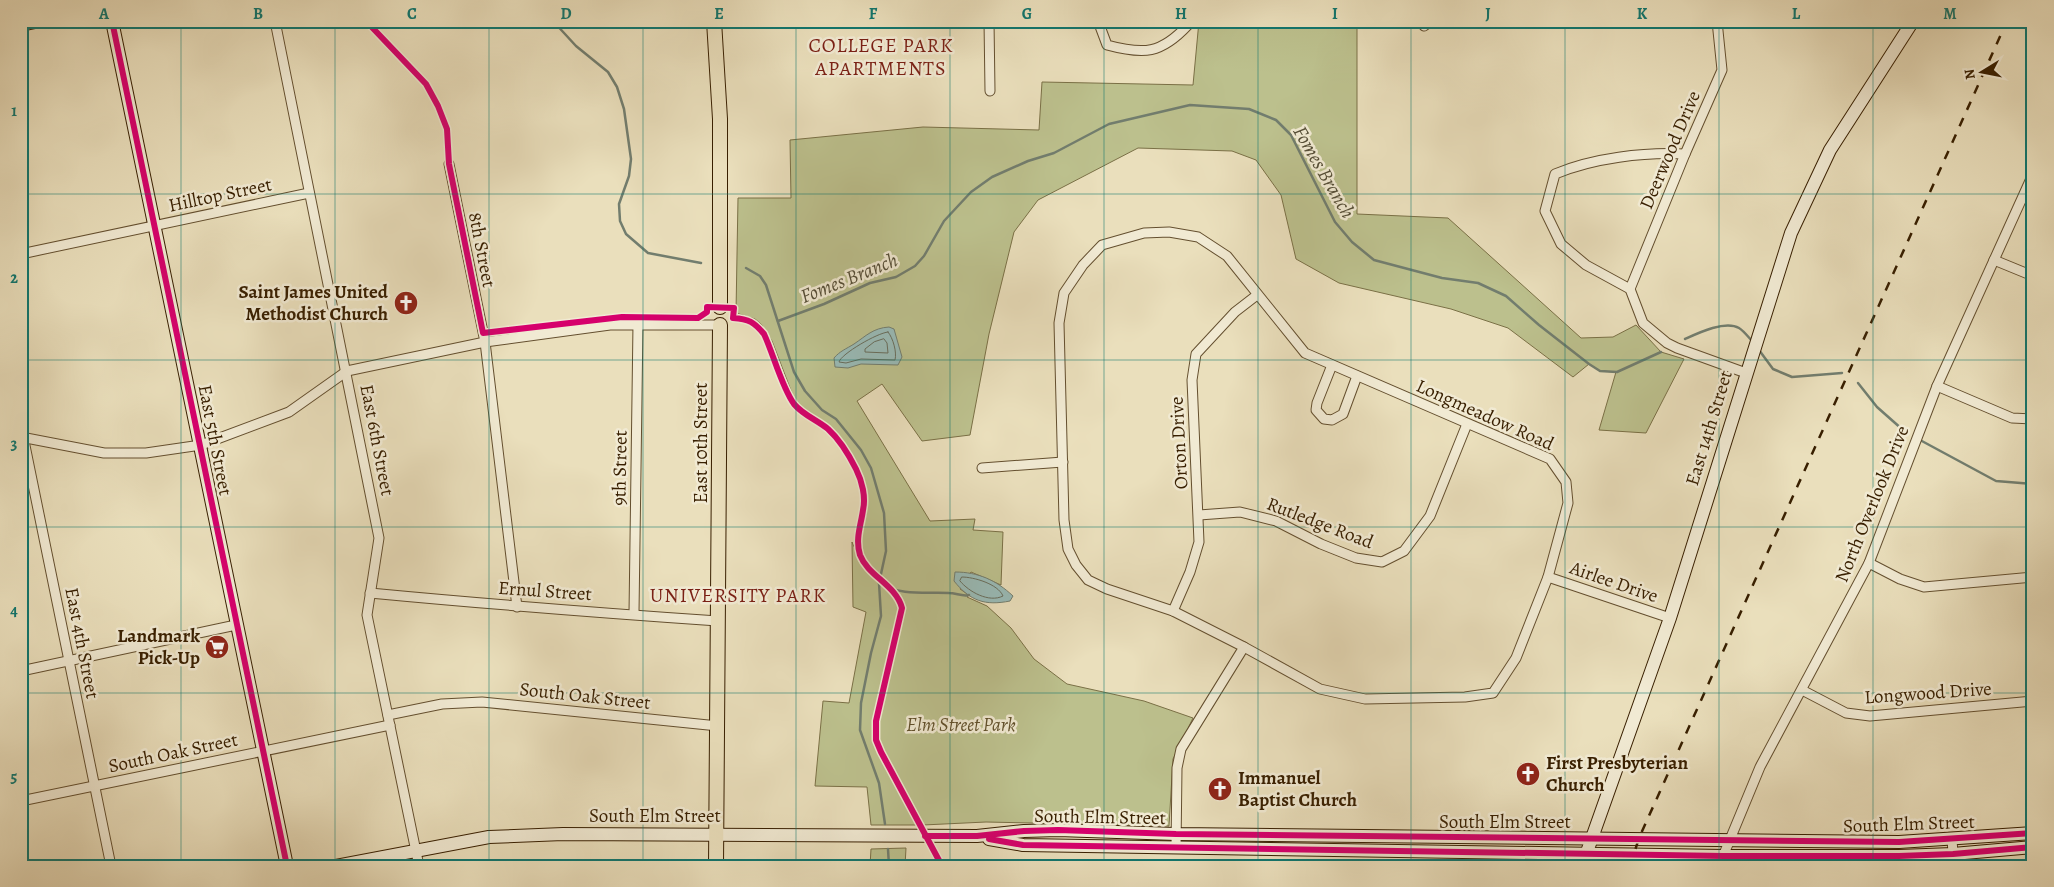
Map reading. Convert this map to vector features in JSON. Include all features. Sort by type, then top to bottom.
[{"type":"main road","name":"East 10th Street","points":[[714,21],[720,119],[720,307]]},
{"type":"main road","name":"East 10th Street","points":[[716,866],[720,325]]},
{"type":"street","points":[[21,25],[40,21]]},
{"type":"street","name":"East 5th Street","points":[[112,21],[287,866]]},
{"type":"street","name":"East 6th Street","points":[[275,21],[309,194],[347,371],[379,538],[367,615],[418,866]]},
{"type":"street","points":[[989,21],[990,91]]},
{"type":"street","points":[[1098,21],[1107,44],[1128,50],[1152,50],[1174,40],[1188,25]]},
{"type":"street","name":"Deerwood Drive","points":[[1630,289],[1685,154],[1722,70],[1717,21]]},
{"type":"street","points":[[1896,21],[1911,25]]},
{"type":"street","name":"East 14th Street","points":[[1584,860],[1670,618],[1790,233],[1830,150],[1911,25]]},
{"type":"street","points":[[1685,154],[1662,153],[1578,164],[1555,174],[1545,211],[1561,244],[1586,265],[1630,289],[1642,323],[1676,348],[1746,373]]},
{"type":"street","name":"8th Street","points":[[449,164],[485,342],[518,607]]},
{"type":"street","name":"North Overlook Drive","points":[[1721,861],[1760,768],[1869,563],[1936,386],[2033,174]]},
{"type":"street","name":"Hilltop Street","points":[[21,254],[309,194]]},
{"type":"street","name":"Longmeadow Road","points":[[1170,232],[1198,237],[1227,256],[1305,353],[1332,365],[1550,459],[1566,482],[1568,503],[1548,577],[1516,658],[1493,693],[1465,697],[1365,699],[1320,689],[1244,646],[1173,611],[1088,580],[1076,565],[1068,549],[1064,520],[1059,323],[1064,293],[1083,265],[1102,245],[1144,233],[1170,232]]},
{"type":"street","points":[[1994,260],[2033,276]]},
{"type":"street","name":"Orton Drive","points":[[1173,611],[1190,572],[1199,542],[1192,380],[1196,354],[1235,312],[1257,295]]},
{"type":"street","name":"East 10th Street","points":[[720,307],[720,325]]},
{"type":"street","points":[[22,437],[104,453],[146,453],[201,445],[289,412],[347,371],[485,342],[610,326],[638,324],[720,325]]},
{"type":"street","name":"9th Street","points":[[634,613],[638,324]]},
{"type":"street","points":[[1332,365],[1317,403],[1316,410],[1324,419],[1332,420],[1343,414],[1357,376]]},
{"type":"street","points":[[1936,386],[1996,413],[2012,418],[2033,419]]},
{"type":"street","name":"Rutledge Road","points":[[1199,515],[1240,512],[1276,521],[1321,544],[1356,558],[1382,562],[1404,551],[1430,516],[1467,424]]},
{"type":"street","name":"East 4th Street","points":[[21,426],[111,866]]},
{"type":"street","points":[[982,468],[1063,462]]},
{"type":"street","points":[[1869,563],[1900,579],[1924,587],[2033,578]]},
{"type":"street","name":"Airlee Drive","points":[[1548,577],[1670,618]]},
{"type":"street","name":"Ernul Street","points":[[370,593],[518,607],[634,613],[718,621]]},
{"type":"street","points":[[21,671],[236,625]]},
{"type":"street","points":[[1176,848],[1177,768],[1181,749],[1244,646]]},
{"type":"street","name":"Longwood Drive","points":[[1802,690],[1846,713],[1870,716],[2033,701]]},
{"type":"street","name":"South Oak Street","points":[[388,715],[442,704],[482,702],[718,726]]},
{"type":"street","name":"South Oak Street","points":[[21,801],[390,725]]},
{"type":"street","points":[[1057,846],[1058,830]]},
{"type":"street","name":"South Elm Street","points":[[336,866],[415,849],[489,837],[563,834],[977,836],[1024,831],[1058,830],[1176,834],[1253,833],[1846,842],[1952,840],[2033,833]]},
{"type":"street","points":[[1023,845],[1024,831]]},
{"type":"street","points":[[1253,833],[1253,848]]},
{"type":"street","name":"South Elm Street","points":[[977,836],[1023,845],[1384,850],[1484,853],[1584,860],[1721,861],[1846,856],[1953,860],[2033,847]]},
{"type":"street","points":[[1384,836],[1384,850]]},
{"type":"street","points":[[1484,836],[1484,853]]},
{"type":"street","points":[[1952,840],[1953,860]]},
{"type":"street","points":[[1846,842],[1846,856]]},
{"type":"green space","name":"Elm Street Park","points":[[1199,21],[1357,21],[1357,214],[1448,218],[1581,338],[1613,337],[1636,325],[1661,352],[1684,359],[1646,433],[1599,430],[1616,372],[1600,371],[1589,364],[1573,377],[1508,328],[1451,309],[1339,283],[1296,259],[1281,195],[1256,160],[1232,151],[1138,148],[1038,200],[1014,232],[989,334],[970,435],[922,441],[882,384],[857,401],[930,521],[975,519],[973,530],[1003,532],[1001,585],[971,572],[960,589],[969,595],[967,597],[987,606],[1011,628],[1034,659],[1067,684],[1144,701],[1193,718],[1173,759],[1169,826],[986,822],[871,825],[867,787],[815,786],[823,701],[849,703],[866,612],[853,607],[852,542],[864,564],[876,578],[882,584],[895,590],[864,558],[861,547],[861,531],[866,514],[867,495],[863,477],[836,434],[795,401],[772,341],[761,324],[755,319],[736,313],[738,198],[791,198],[790,140],[923,127],[1039,130],[1042,82],[1193,85]]},
{"type":"green space","points":[[906,848],[905,866],[870,866],[871,849]]},
{"type":"water","points":[[889,327],[894,329],[902,357],[898,365],[861,364],[848,368],[835,367],[834,358],[841,352],[866,335]]},
{"type":"water","points":[[955,572],[979,575],[993,581],[1013,596],[1010,601],[993,603],[979,600],[966,593],[954,581]]},
{"type":"waterway","points":[[553,21],[576,46],[608,72],[617,87],[624,109],[631,159],[629,176],[619,204],[620,221],[626,234],[648,253],[701,263]]},
{"type":"waterway","name":"Fomes Branch","points":[[778,321],[824,304],[870,283],[896,277],[915,266],[924,256],[944,221],[971,192],[992,177],[1028,161],[1054,153],[1109,124],[1190,105],[1249,109],[1276,120],[1291,135],[1335,222],[1352,242],[1374,260],[1442,278],[1478,283],[1506,296],[1539,325],[1600,371],[1617,372],[1661,352]]},
{"type":"waterway","points":[[746,268],[760,276],[766,285],[794,372],[805,391],[822,410],[836,419],[861,450],[871,468],[884,513],[886,551],[879,583],[881,616],[861,703],[860,730],[879,783],[885,824]]},
{"type":"waterway","name":"Fomes Branch","points":[[1685,339],[1719,326],[1733,326],[1739,328],[1753,342]]},
{"type":"waterway","name":"Fomes Branch","points":[[1759,350],[1773,369],[1792,377],[1842,373]]},
{"type":"waterway","name":"Fomes Branch","points":[[1858,383],[1877,407],[1903,430]]},
{"type":"waterway","name":"Fomes Branch","points":[[1920,440],[1996,481],[2033,484]]},
{"type":"waterway","points":[[879,583],[904,592],[969,595]]},
{"type":"waterway","points":[[888,849],[889,866]]},
{"type":"railway","points":[[1630,866],[1639,838],[2007,21]]},
{"type":"cycle path","points":[[112,21],[287,866]]},
{"type":"cycle path","points":[[366,21],[426,84],[438,106],[447,129],[449,164],[483,333],[622,317],[698,318],[707,312],[707,307],[734,308],[733,318],[751,322],[764,334],[794,404],[828,429],[844,448],[856,469],[863,489],[864,505],[858,538],[860,555],[869,569],[894,593],[902,608],[876,721],[876,740],[942,866]]},
{"type":"cycle path","points":[[925,836],[977,836],[1024,831],[1058,830],[1176,834],[1899,842],[2033,833]]},
{"type":"cycle path","points":[[989,839],[1023,845],[1723,856],[1899,856],[1953,854],[2033,847]]},
{"type":"place","name":"Saint James United Methodist Church","points":[[406,303]]},
{"type":"place","name":"Landmark Pick-Up","points":[[217,647]]},
{"type":"place","name":"First Presbyterian Church","points":[[1528,774]]},
{"type":"place","name":"Immanuel Baptist Church","points":[[1220,789]]},
{"type":"district","name":"COLLEGE PARK APARTMENTS","points":[[881,56]]},
{"type":"district","name":"UNIVERSITY PARK","points":[[738,595]]}]
